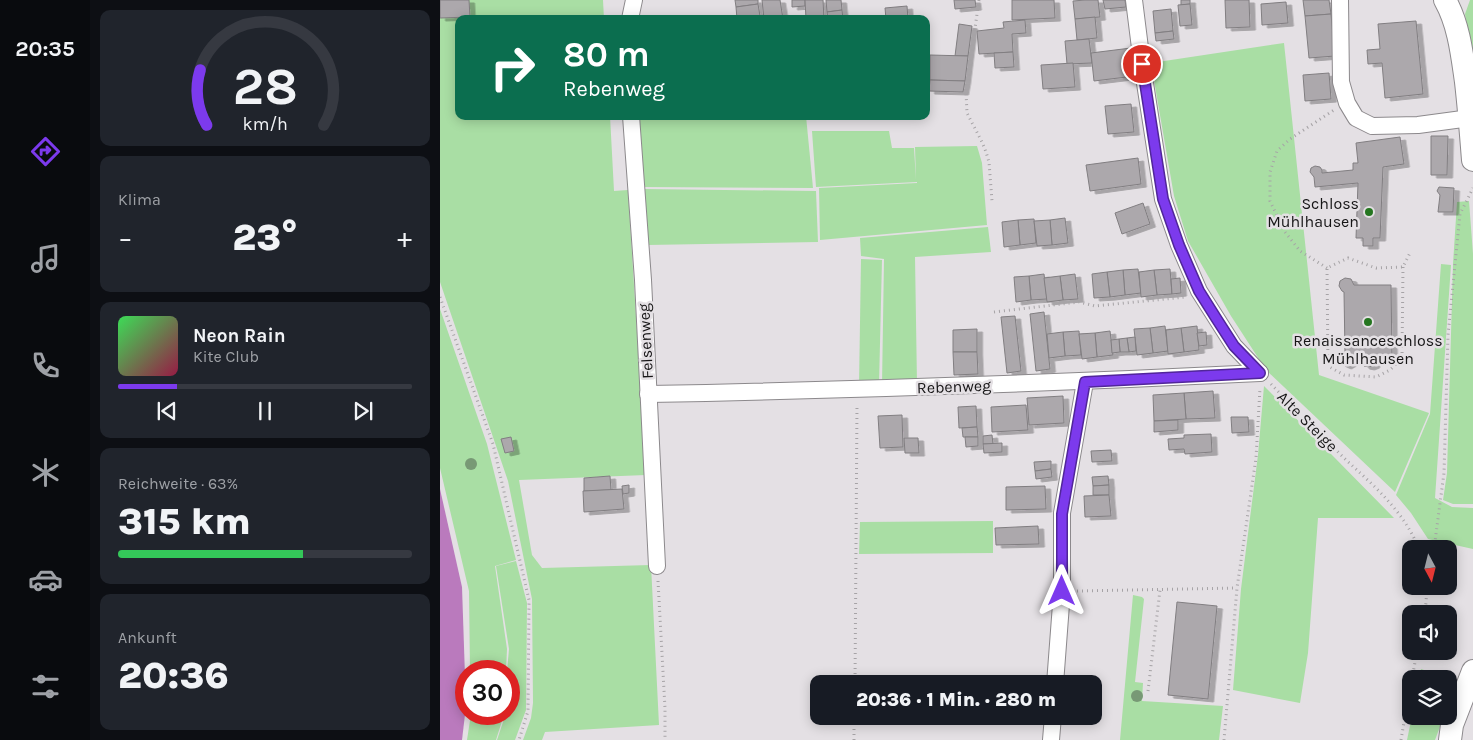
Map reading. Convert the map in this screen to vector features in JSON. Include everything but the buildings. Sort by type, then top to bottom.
[{"type":"street","points":[[631,15],[634,0]]},
{"type":"street","points":[[1134,0],[1163,199],[1179,245],[1199,291],[1234,346],[1260,373]]},
{"type":"street","points":[[1340,0],[1341,82],[1346,104],[1356,118],[1372,126],[1418,125],[1470,118]]},
{"type":"street","points":[[1452,4],[1462,47],[1473,160]]},
{"type":"street","name":"Felsenweg","points":[[631,120],[657,566]]},
{"type":"street","name":"Rebenweg","points":[[648,394],[857,390],[954,385],[1085,382],[1260,373]]},
{"type":"street","points":[[1056,675],[1062,591],[1062,514],[1085,382]]},
{"type":"street","points":[[1450,740],[1452,725],[1473,671]]},
{"type":"street","points":[[1051,740],[1052,725]]},
{"type":"path","points":[[979,0],[966,92],[967,113],[982,142],[989,162],[992,201]]},
{"type":"path","points":[[1327,268],[1300,251],[1285,232],[1270,201],[1270,172],[1277,151],[1290,139],[1346,104]]},
{"type":"path","points":[[1435,540],[1444,473],[1448,335],[1460,214],[1473,188]]},
{"type":"path","points":[[1327,268],[1328,366],[1344,374],[1376,377],[1390,370],[1402,358],[1403,267],[1410,253]]},
{"type":"path","points":[[1327,268],[1348,258],[1376,268],[1403,267]]},
{"type":"path","points":[[994,312],[1079,302],[1095,306],[1191,296]]},
{"type":"path","points":[[440,297],[493,444],[529,600],[528,711],[519,740]]},
{"type":"path","points":[[1224,740],[1237,588],[1256,458],[1260,373]]},
{"type":"path","name":"Alte Steige","points":[[1260,373],[1390,502],[1413,533],[1416,540]]},
{"type":"path","points":[[855,675],[857,390]]},
{"type":"path","points":[[657,566],[665,740]]},
{"type":"path","points":[[1062,591],[1237,588]]},
{"type":"path","points":[[1148,691],[1160,590]]},
{"type":"path","points":[[854,725],[854,740]]},
{"type":"path","points":[[1401,740],[1404,725]]},
{"type":"green space","points":[[440,0],[603,0],[604,15],[455,15],[455,120],[610,120],[614,191],[628,190],[646,475],[519,480],[532,555],[542,568],[651,565],[659,725],[545,732],[542,740],[523,740],[531,718],[533,703],[532,599],[508,481],[440,282]]},
{"type":"green space","points":[[1470,0],[1473,0],[1473,60],[1465,14]]},
{"type":"green space","points":[[1284,43],[1319,375],[1429,413],[1395,492],[1266,370],[1231,316],[1188,241],[1174,196],[1151,63]]},
{"type":"green space","points":[[638,120],[806,120],[813,188],[643,187]]},
{"type":"green space","points":[[812,131],[889,131],[892,148],[914,148],[916,180],[915,147],[977,146],[982,163],[987,225],[820,240],[819,188],[917,182],[816,187]]},
{"type":"green space","points":[[644,189],[816,191],[818,242],[647,245]]},
{"type":"green space","points":[[1469,201],[1473,254],[1473,504],[1453,504],[1443,500],[1447,473],[1453,264],[1457,202]]},
{"type":"green space","points":[[988,227],[991,252],[915,257],[917,384],[882,385],[884,259],[861,256],[860,238]]},
{"type":"green space","points":[[861,259],[882,260],[879,385],[859,386]]},
{"type":"green space","points":[[1441,264],[1451,265],[1435,498],[1452,507],[1473,508],[1473,549],[1458,546],[1458,540],[1428,539],[1411,513],[1396,495],[1430,414]]},
{"type":"green space","points":[[440,309],[487,444],[516,560],[495,566],[507,649],[506,660],[470,660],[469,591],[440,468]]},
{"type":"green space","points":[[1264,386],[1394,518],[1318,518],[1308,653],[1300,703],[1233,690],[1241,589],[1258,455]]},
{"type":"green space","points":[[993,521],[993,553],[859,554],[860,522]]},
{"type":"green space","points":[[516,561],[527,603],[526,710],[515,740],[497,740],[502,725],[520,725],[520,660],[508,660],[509,649],[496,566]]},
{"type":"green space","points":[[1133,595],[1144,599],[1135,682],[1143,683],[1142,701],[1223,706],[1219,740],[1120,740]]},
{"type":"green space","points":[[469,725],[501,725],[496,740],[467,740]]},
{"type":"green space","points":[[1410,725],[1441,725],[1435,740],[1407,740]]},
{"type":"shaded area","points":[[440,489],[462,587],[464,660],[455,660],[455,725],[464,725],[462,740],[440,740]]},
{"type":"place","name":"Schloss Mühlhausen","points":[[1369,212]]},
{"type":"place","name":"Renaissanceschloss Mühlhausen","points":[[1368,322]]},
{"type":"route","points":[[1062,591],[1062,514],[1085,382],[1260,373],[1234,346],[1216,318],[1199,291],[1179,245],[1163,199],[1142,64]]}]
